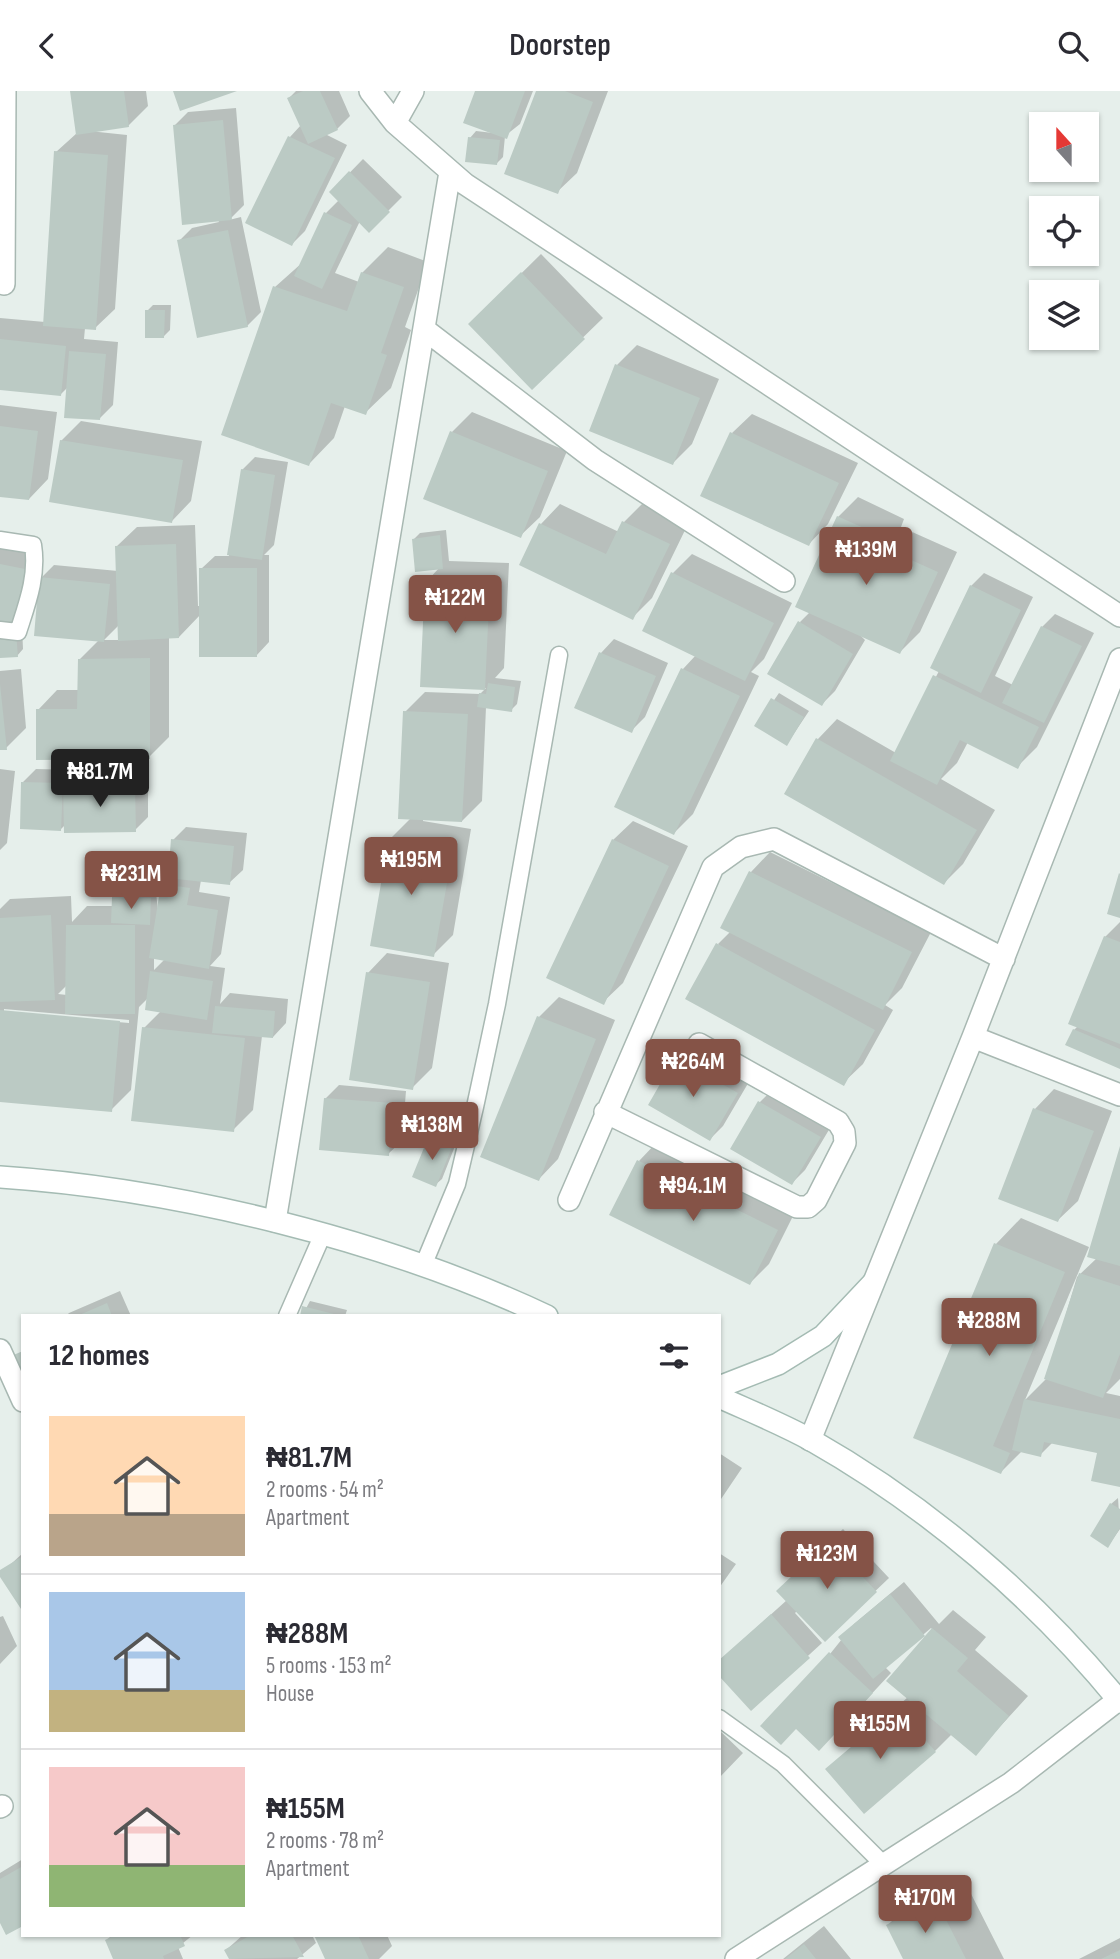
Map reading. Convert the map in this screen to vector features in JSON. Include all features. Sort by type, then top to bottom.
[{"type":"street","points":[[4,284],[5,91]]},
{"type":"street","points":[[370,91],[394,123],[450,173],[1120,616]]},
{"type":"street","points":[[394,123],[412,91]]},
{"type":"street","points":[[275,1221],[450,173]]},
{"type":"street","points":[[424,329],[595,460],[784,581]]},
{"type":"street","points":[[810,1440],[973,1037],[1120,659]]},
{"type":"street","points":[[569,1200],[604,1112],[713,867],[741,847],[774,839],[1004,958]]},
{"type":"street","points":[[973,1037],[1120,1095]]},
{"type":"street","points":[[604,1112],[797,1207],[808,1207],[816,1200],[845,1143],[844,1132],[838,1122],[699,1044]]},
{"type":"street","points":[[0,1177],[145,1195],[275,1221],[423,1266],[542,1314]]},
{"type":"street","points":[[721,1386],[778,1364],[823,1336],[873,1283]]},
{"type":"street","points":[[0,1350],[21,1397]]},
{"type":"street","points":[[721,1398],[810,1440],[915,1506],[1012,1587],[1097,1673],[1119,1701],[1011,1783],[736,1959]]},
{"type":"lane","points":[[0,540],[33,545],[35,561],[32,586],[18,632],[0,630]]},
{"type":"lane","points":[[423,1266],[457,1184],[497,1004],[559,655]]},
{"type":"lane","points":[[288,1314],[322,1236]]},
{"type":"lane","points":[[721,1719],[783,1764],[884,1865]]},
{"type":"building","points":[[70,91],[124,91],[129,127],[76,135]]},
{"type":"building","points":[[173,91],[237,91],[180,111]]},
{"type":"building","points":[[303,91],[320,91],[338,130],[308,144],[287,98]]},
{"type":"building","points":[[475,91],[525,91],[507,139],[463,123]]},
{"type":"building","points":[[536,91],[565,91],[593,102],[558,194],[504,174]]},
{"type":"building","points":[[223,120],[232,220],[182,225],[173,125]]},
{"type":"building","points":[[288,136],[335,158],[292,246],[245,223]]},
{"type":"building","points":[[468,137],[500,140],[497,165],[465,162]]},
{"type":"building","points":[[54,151],[108,155],[96,330],[43,326]]},
{"type":"building","points":[[349,171],[390,212],[369,233],[329,192]]},
{"type":"building","points":[[324,212],[352,225],[322,289],[294,276]]},
{"type":"building","points":[[228,230],[248,327],[197,338],[177,240]]},
{"type":"building","points":[[361,272],[404,287],[381,353],[387,355],[366,415],[331,403],[309,466],[221,435],[273,286],[347,311]]},
{"type":"building","points":[[521,272],[585,339],[532,390],[468,324]]},
{"type":"building","points":[[145,310],[165,310],[164,338],[145,338]]},
{"type":"building","points":[[0,339],[66,346],[61,396],[0,390]]},
{"type":"building","points":[[69,351],[106,354],[100,420],[64,418]]},
{"type":"building","points":[[615,364],[700,398],[673,465],[589,431]]},
{"type":"building","points":[[0,426],[38,431],[29,500],[0,497]]},
{"type":"building","points":[[450,431],[548,471],[521,538],[423,499]]},
{"type":"building","points":[[730,432],[839,483],[809,546],[700,496]]},
{"type":"building","points":[[60,440],[183,460],[172,523],[49,502]]},
{"type":"building","points":[[241,469],[275,475],[262,560],[227,555]]},
{"type":"building","points":[[837,516],[886,538],[882,547],[938,572],[900,654],[795,607]]},
{"type":"building","points":[[622,521],[670,544],[633,620],[519,565],[539,523],[606,554]]},
{"type":"building","points":[[440,535],[443,569],[415,572],[412,539]]},
{"type":"building","points":[[176,544],[179,638],[118,641],[115,546]]},
{"type":"building","points":[[0,564],[25,569],[14,628],[0,626]]},
{"type":"building","points":[[199,568],[257,568],[257,657],[199,657]]},
{"type":"building","points":[[671,572],[774,623],[745,681],[642,631]]},
{"type":"building","points":[[39,577],[110,584],[104,642],[34,636]]},
{"type":"building","points":[[425,580],[490,582],[485,690],[420,687]]},
{"type":"building","points":[[970,585],[1021,610],[981,693],[930,668]]},
{"type":"building","points":[[798,621],[853,654],[822,706],[767,674]]},
{"type":"building","points":[[1041,626],[1082,646],[1044,723],[1002,703]]},
{"type":"building","points":[[16,632],[18,657],[0,658],[0,633]]},
{"type":"building","points":[[599,652],[656,676],[632,733],[574,708]]},
{"type":"building","points":[[150,658],[150,759],[36,760],[36,709],[77,709],[78,659]]},
{"type":"building","points":[[681,668],[740,696],[674,835],[614,807]]},
{"type":"building","points":[[933,675],[1039,727],[1018,769],[960,740],[937,785],[890,761]]},
{"type":"building","points":[[488,683],[515,687],[512,712],[477,707],[479,693],[486,694]]},
{"type":"building","points":[[0,684],[7,750],[0,750]]},
{"type":"building","points":[[771,698],[804,717],[787,746],[754,726]]},
{"type":"building","points":[[403,711],[468,714],[462,822],[398,819]]},
{"type":"building","points":[[816,738],[977,830],[944,885],[784,794]]},
{"type":"building","points":[[21,782],[63,783],[61,831],[20,829]]},
{"type":"building","points":[[135,786],[136,832],[64,833],[63,787]]},
{"type":"building","points":[[389,838],[453,849],[434,957],[370,946]]},
{"type":"building","points":[[171,839],[234,846],[230,885],[168,878]]},
{"type":"building","points":[[612,839],[669,866],[604,1005],[546,978]]},
{"type":"building","points":[[749,871],[912,952],[883,1010],[720,928]]},
{"type":"building","points":[[1120,874],[1120,918],[1107,914]]},
{"type":"building","points":[[161,884],[190,888],[187,905],[218,910],[209,969],[149,958]]},
{"type":"building","points":[[112,897],[151,898],[150,925],[111,923]]},
{"type":"building","points":[[51,915],[55,1000],[0,1002],[0,918]]},
{"type":"building","points":[[66,925],[135,925],[135,1014],[65,1014]]},
{"type":"building","points":[[1104,936],[1120,942],[1120,1044],[1068,1024]]},
{"type":"building","points":[[716,943],[875,1030],[844,1086],[685,999]]},
{"type":"building","points":[[150,971],[213,981],[207,1020],[145,1010]]},
{"type":"building","points":[[366,972],[430,982],[413,1090],[349,1080]]},
{"type":"building","points":[[215,1006],[275,1011],[273,1038],[212,1033]]},
{"type":"building","points":[[0,1010],[120,1021],[112,1112],[0,1102]]},
{"type":"building","points":[[537,1016],[596,1039],[539,1181],[480,1157]]},
{"type":"building","points":[[142,1027],[245,1038],[234,1132],[131,1121]]},
{"type":"building","points":[[1073,1029],[1120,1049],[1120,1069],[1065,1045]]},
{"type":"building","points":[[675,1058],[738,1093],[710,1141],[648,1105]]},
{"type":"building","points":[[324,1098],[393,1103],[389,1156],[319,1150]]},
{"type":"building","points":[[758,1101],[821,1137],[792,1185],[730,1149]]},
{"type":"building","points":[[1033,1108],[1094,1131],[1058,1222],[998,1199]]},
{"type":"building","points":[[428,1138],[452,1147],[436,1187],[412,1177]]},
{"type":"building","points":[[1120,1146],[1120,1266],[1087,1257]]},
{"type":"building","points":[[637,1160],[778,1230],[750,1285],[609,1215]]},
{"type":"building","points":[[994,1243],[1065,1272],[993,1446],[1010,1453],[1001,1474],[913,1438]]},
{"type":"building","points":[[1079,1273],[1120,1286],[1120,1354],[1103,1398],[1044,1379]]},
{"type":"building","points":[[107,1303],[111,1314],[82,1314]]},
{"type":"building","points":[[302,1306],[334,1314],[300,1314]]},
{"type":"building","points":[[21,1352],[21,1380],[11,1356]]},
{"type":"building","points":[[1024,1399],[1120,1419],[1120,1487],[1091,1481],[1097,1453],[1044,1442],[1041,1457],[1012,1450]]},
{"type":"building","points":[[1110,1503],[1120,1509],[1120,1528],[1108,1548],[1090,1536]]},
{"type":"building","points":[[829,1541],[877,1592],[825,1642],[776,1591]]},
{"type":"building","points":[[21,1557],[21,1609],[0,1577],[0,1570]]},
{"type":"building","points":[[890,1594],[925,1636],[873,1679],[838,1637]]},
{"type":"building","points":[[771,1614],[810,1658],[751,1711],[721,1678],[721,1658]]},
{"type":"building","points":[[932,1628],[968,1658],[957,1671],[1009,1716],[976,1756],[886,1681]]},
{"type":"building","points":[[829,1652],[873,1693],[819,1751],[796,1729],[781,1745],[760,1726]]},
{"type":"building","points":[[897,1708],[936,1752],[864,1814],[825,1769]]},
{"type":"building","points":[[21,1867],[21,1927],[6,1935],[0,1923],[0,1879]]},
{"type":"building","points":[[936,1900],[966,1959],[903,1959],[886,1925]]},
{"type":"building","points":[[111,1937],[181,1937],[185,1946],[163,1956],[164,1959],[113,1959],[105,1940]]},
{"type":"building","points":[[247,1937],[293,1937],[304,1957],[229,1959],[224,1950]]},
{"type":"building","points":[[315,1937],[359,1937],[369,1959],[325,1959]]},
{"type":"building","points":[[804,1944],[816,1959],[785,1959]]},
{"type":"building","points":[[1120,1950],[1120,1959],[1101,1959]]}]
